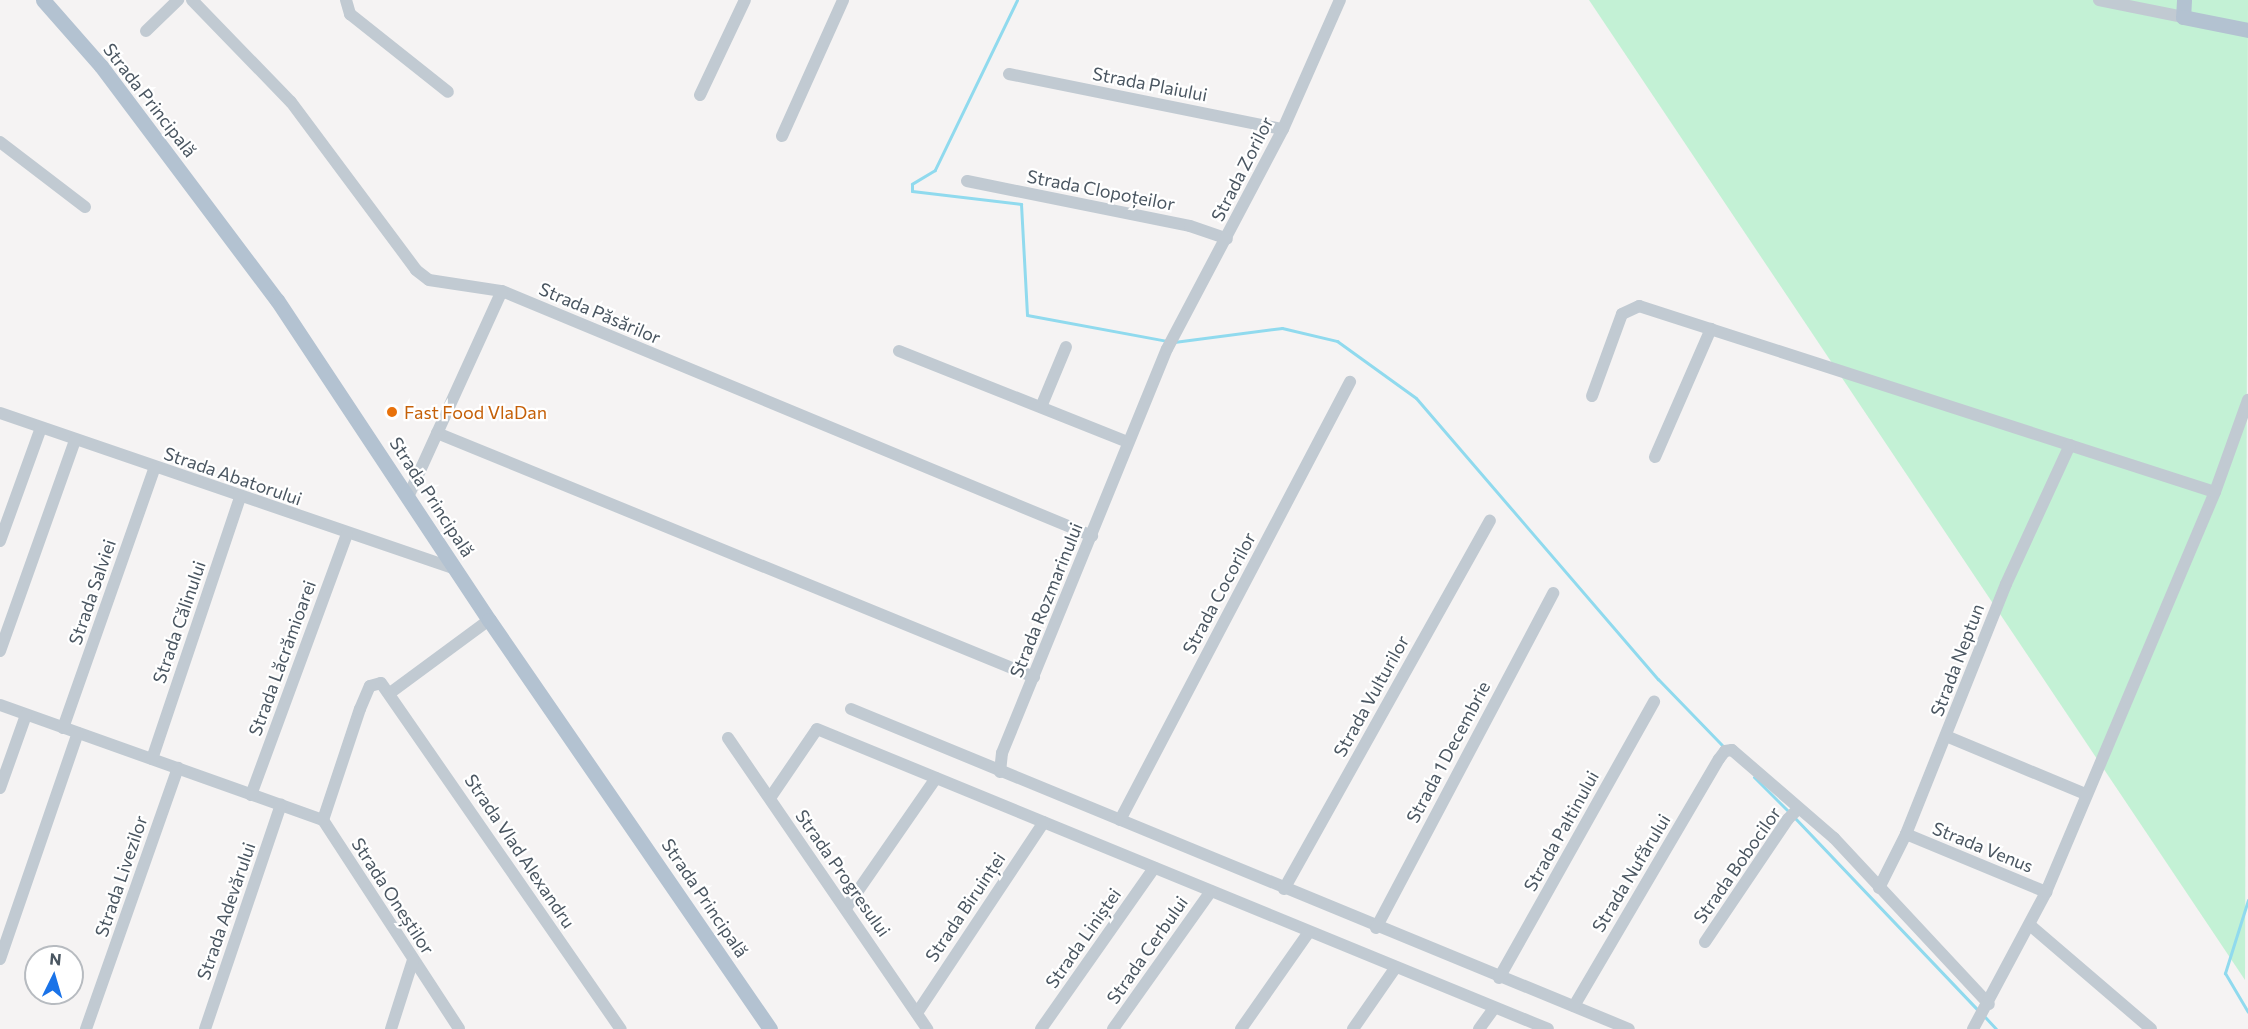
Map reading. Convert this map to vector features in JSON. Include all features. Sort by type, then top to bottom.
[{"type":"main road","name":"Strada Principală","points":[[43,0],[101,66],[270,290],[489,620],[770,1029]]},
{"type":"main road","points":[[2184,0],[2183,17],[2248,24]]},
{"type":"main road","points":[[2217,22],[2248,30]]},
{"type":"street","points":[[146,31],[178,0]]},
{"type":"street","name":"Strada Păsărilor","points":[[192,0],[291,102],[416,270],[429,280],[449,285],[502,291],[1092,536]]},
{"type":"street","points":[[346,0],[350,15],[448,92]]},
{"type":"street","points":[[700,95],[745,0]]},
{"type":"street","points":[[782,136],[843,0]]},
{"type":"street","name":"Strada Zorilor","points":[[1167,349],[1283,129],[1340,0]]},
{"type":"street","points":[[2099,0],[2183,17]]},
{"type":"street","name":"Strada Plaiului","points":[[1010,74],[1283,129]]},
{"type":"street","points":[[0,142],[85,207]]},
{"type":"street","name":"Strada Clopoțeilor","points":[[967,181],[1190,226],[1227,239]]},
{"type":"street","points":[[408,497],[502,291]]},
{"type":"street","points":[[1592,396],[1626,311],[1639,306],[2215,492]]},
{"type":"street","points":[[1655,457],[1711,329]]},
{"type":"street","points":[[1041,407],[1066,348]]},
{"type":"street","name":"Strada Rozmarinului","points":[[1000,772],[1002,753],[1167,349]]},
{"type":"street","points":[[899,351],[1128,442]]},
{"type":"street","name":"Strada Cocorilor","points":[[1120,820],[1350,382]]},
{"type":"street","points":[[1972,1029],[1989,1004],[2031,926],[2046,892],[2085,794],[2215,492],[2248,400]]},
{"type":"street","name":"Strada Abatorului","points":[[0,413],[154,469],[456,569]]},
{"type":"street","points":[[0,541],[40,428]]},
{"type":"street","points":[[437,433],[1034,677]]},
{"type":"street","points":[[0,651],[75,440]]},
{"type":"street","name":"Strada Neptun","points":[[1879,888],[1906,834],[2006,584],[2070,445]]},
{"type":"street","name":"Strada Salviei","points":[[63,728],[154,469]]},
{"type":"street","name":"Strada Călinului","points":[[152,759],[240,497]]},
{"type":"street","name":"Strada Vulturilor","points":[[1284,889],[1490,521]]},
{"type":"street","name":"Strada Lăcrămioarei","points":[[251,795],[347,534]]},
{"type":"street","name":"Strada 1 Decembrie","points":[[1376,928],[1552,593]]},
{"type":"street","points":[[0,705],[322,820],[370,686],[381,683],[390,693],[489,620]]},
{"type":"street","name":"Strada Vlad Alexandru","points":[[390,693],[621,1029]]},
{"type":"street","name":"Strada Paltinului","points":[[1499,978],[1654,702]]},
{"type":"street","points":[[851,709],[1376,928],[1629,1029]]},
{"type":"street","points":[[0,788],[26,715]]},
{"type":"street","points":[[770,798],[817,729],[1548,1029]]},
{"type":"street","points":[[0,959],[78,733]]},
{"type":"street","points":[[1946,736],[2085,794]]},
{"type":"street","name":"Strada Progresului","points":[[728,738],[927,1029]]},
{"type":"street","name":"Strada Nufărului","points":[[1574,1006],[1726,753],[1798,809]]},
{"type":"street","name":"Strada Livezilor","points":[[86,1029],[178,768]]},
{"type":"street","points":[[846,908],[936,778]]},
{"type":"street","name":"Strada Adevărului","points":[[205,1029],[281,805]]},
{"type":"street","points":[[1798,809],[1834,838],[1989,1004]]},
{"type":"street","name":"Strada Bobocilor","points":[[1705,942],[1788,819],[1798,809]]},
{"type":"street","name":"Strada Oneștilor","points":[[322,820],[459,1029]]},
{"type":"street","name":"Strada Biruinței","points":[[917,1013],[1044,822]]},
{"type":"street","name":"Strada Venus","points":[[1906,834],[2046,892]]},
{"type":"street","name":"Strada Liniștei","points":[[1041,1029],[1154,868]]},
{"type":"street","name":"Strada Cerbului","points":[[1113,1029],[1211,891]]},
{"type":"street","points":[[2031,926],[2151,1029]]},
{"type":"street","points":[[1241,1029],[1309,932]]},
{"type":"street","points":[[391,1029],[413,960]]},
{"type":"street","points":[[1353,1029],[1396,967]]},
{"type":"street","points":[[1479,1029],[1494,1008]]},
{"type":"green space","points":[[1589,0],[2248,0],[2245,980]]},
{"type":"waterway","points":[[1017,0],[935,170],[912,184],[912,191],[1021,204],[1027,315],[1167,341]]},
{"type":"waterway","points":[[1174,342],[1282,328],[1337,341],[1416,398],[1658,679],[1724,747]]},
{"type":"waterway","points":[[1754,777],[1790,813]]},
{"type":"waterway","points":[[1794,817],[1978,1010]]},
{"type":"waterway","points":[[2248,900],[2225,973],[2248,1012]]},
{"type":"waterway","points":[[1985,1017],[1996,1029]]},
{"type":"place","name":"Fast Food VlaDan","points":[[392,412]]}]
